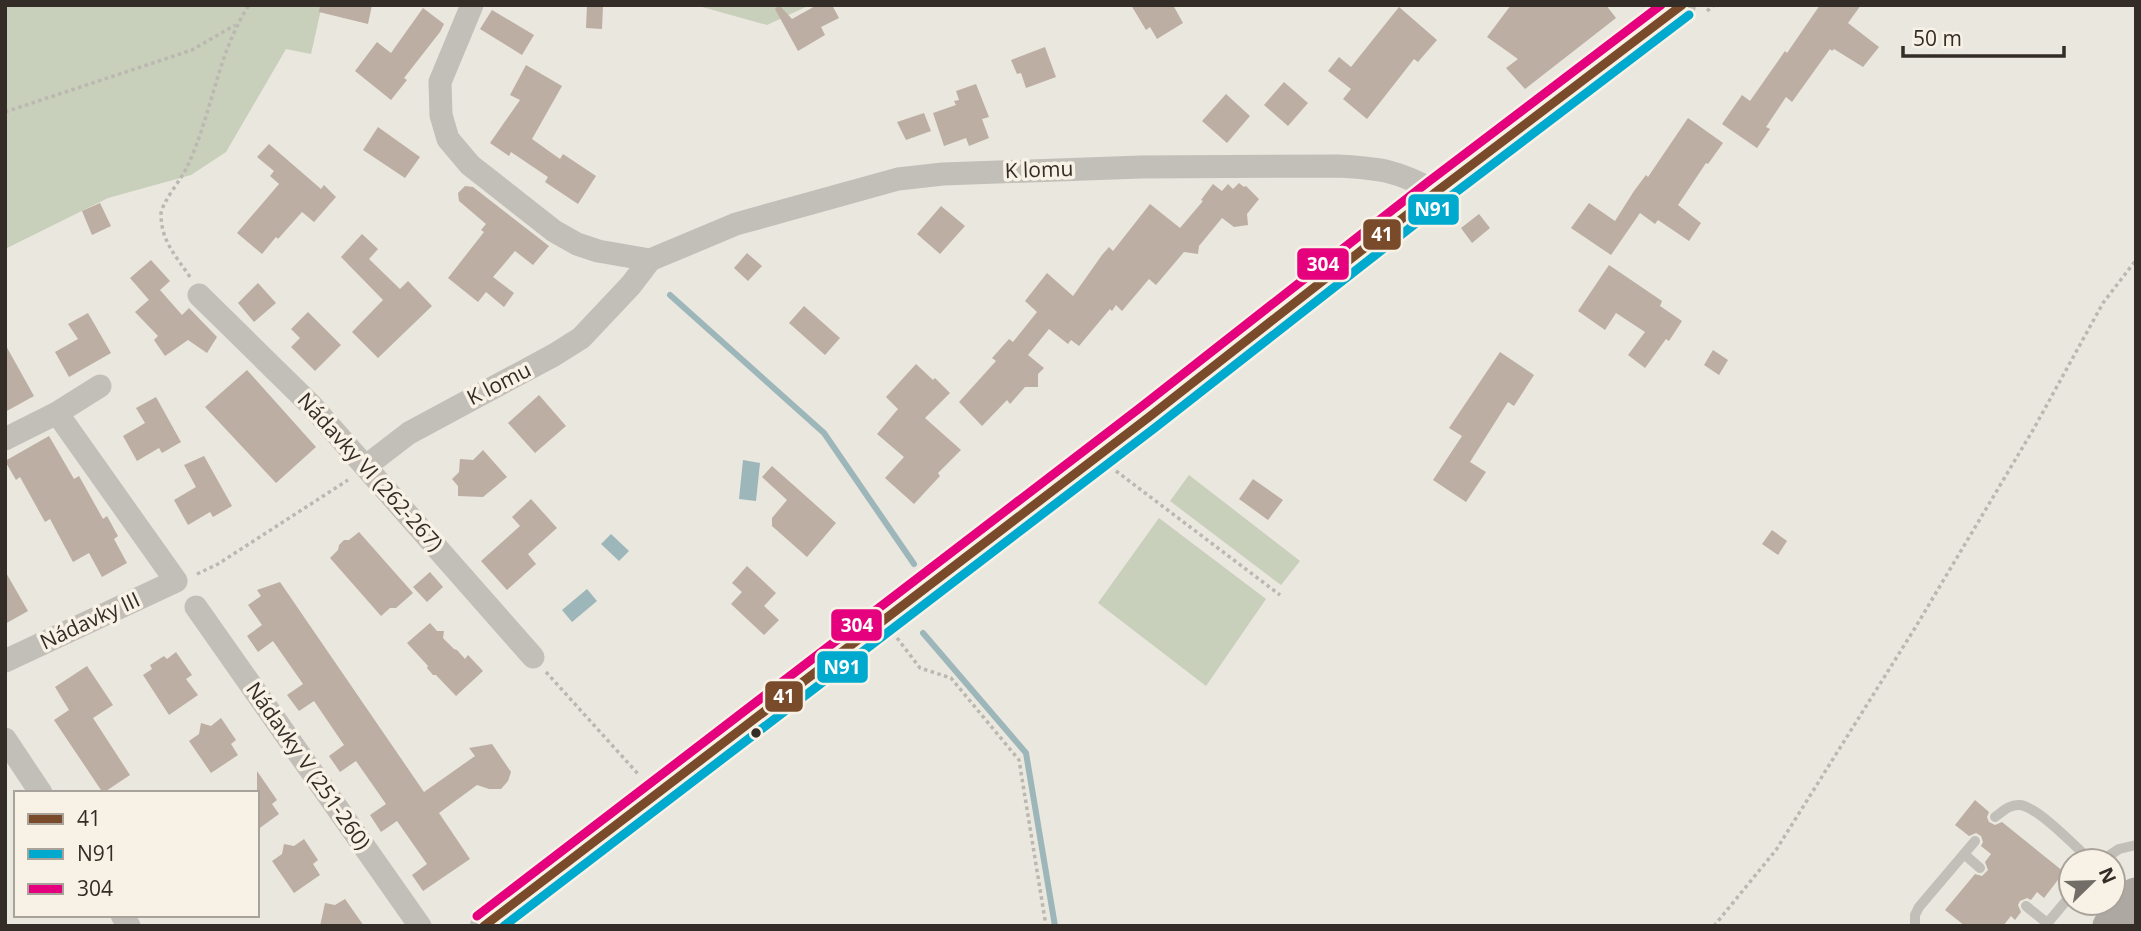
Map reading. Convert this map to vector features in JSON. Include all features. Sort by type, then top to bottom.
[{"type":"highway","points":[[2111,926],[2136,896]]},
{"type":"street","points":[[472,5],[440,82],[441,114],[449,139],[470,165],[554,231],[577,244],[598,251],[650,260]]},
{"type":"street","points":[[484,926],[1682,5]]},
{"type":"street","name":"K lomu","points":[[366,466],[410,433],[555,355],[581,338],[631,285],[650,260],[736,224],[898,179],[943,174],[1142,167],[1348,166],[1399,173],[1436,192]]},
{"type":"street","name":"Nádavky VI (262-267)","points":[[199,295],[312,406],[533,657]]},
{"type":"street","points":[[5,439],[57,413],[100,386]]},
{"type":"street","points":[[57,413],[176,581]]},
{"type":"street","name":"Nádavky III","points":[[5,661],[176,581]]},
{"type":"street","name":"Nádavky V (251-260)","points":[[196,607],[420,926]]},
{"type":"street","points":[[5,738],[40,791]]},
{"type":"lane","points":[[1995,817],[2003,810],[2016,805],[2030,808],[2075,847]]},
{"type":"lane","points":[[1915,926],[1915,915],[1919,907],[1975,841]]},
{"type":"lane","points":[[1964,854],[1980,868]]},
{"type":"lane","points":[[2026,906],[2046,924]]},
{"type":"path","points":[[199,295],[191,278],[164,240],[161,211],[187,167],[201,133],[236,24],[248,5]]},
{"type":"path","points":[[5,112],[192,50],[236,24]]},
{"type":"path","points":[[1714,926],[1776,850],[1915,628],[2033,430],[2103,303],[2136,260]]},
{"type":"path","points":[[1100,455],[1122,478],[1280,595]]},
{"type":"path","points":[[176,581],[218,564],[366,466]]},
{"type":"path","points":[[883,621],[920,668],[951,677],[1019,760],[1046,926]]},
{"type":"path","points":[[533,657],[644,780]]},
{"type":"green space","points":[[5,5],[322,5],[311,54],[286,49],[226,152],[191,175],[108,198],[5,249]]},
{"type":"green space","points":[[695,5],[810,5],[767,25]]},
{"type":"green space","points":[[1189,475],[1300,561],[1281,585],[1170,501]]},
{"type":"green space","points":[[1159,518],[1266,599],[1206,686],[1098,603]]},
{"type":"water","points":[[743,460],[760,463],[756,501],[739,499]]},
{"type":"water","points":[[611,534],[629,551],[619,561],[601,544]]},
{"type":"water","points":[[587,589],[597,601],[572,622],[562,610]]},
{"type":"building","points":[[320,5],[372,5],[368,24],[319,12]]},
{"type":"building","points":[[587,5],[603,6],[602,29],[586,28]]},
{"type":"building","points":[[779,5],[792,19],[817,5],[832,5],[839,18],[821,27],[825,35],[798,51],[775,9]]},
{"type":"building","points":[[1131,5],[1173,5],[1183,23],[1157,39],[1150,27],[1146,30]]},
{"type":"building","points":[[1511,5],[1606,5],[1616,18],[1525,89],[1506,68],[1518,59],[1487,37]]},
{"type":"building","points":[[1820,5],[1861,5],[1848,23],[1879,47],[1863,67],[1830,49],[1792,102],[1786,97],[1766,127],[1770,129],[1757,148],[1722,124],[1742,95],[1750,101]]},
{"type":"building","points":[[1399,7],[1437,40],[1418,62],[1414,59],[1367,119],[1343,99],[1351,89],[1328,71],[1339,57],[1351,67]]},
{"type":"building","points":[[423,8],[444,24],[391,100],[355,71],[377,42],[391,53]]},
{"type":"building","points":[[492,10],[534,35],[522,55],[480,29]]},
{"type":"building","points":[[1045,47],[1056,77],[1026,88],[1021,73],[1017,74],[1011,60]]},
{"type":"building","points":[[526,65],[562,86],[532,139],[560,159],[563,154],[596,176],[578,204],[545,182],[548,177],[511,152],[509,156],[490,143],[520,100],[510,95]]},
{"type":"building","points":[[1284,82],[1308,103],[1288,126],[1264,105]]},
{"type":"building","points":[[976,84],[989,117],[982,119],[989,138],[969,146],[966,138],[944,146],[933,113],[956,105],[954,101],[959,100],[956,91]]},
{"type":"building","points":[[1226,94],[1250,116],[1227,143],[1202,121]]},
{"type":"building","points":[[924,113],[931,131],[906,140],[897,122]]},
{"type":"building","points":[[1688,118],[1723,143],[1678,205],[1701,223],[1689,241],[1658,220],[1655,224],[1640,213],[1611,255],[1571,228],[1589,203],[1615,221]]},
{"type":"building","points":[[378,127],[420,157],[405,178],[363,150]]},
{"type":"building","points":[[269,144],[321,189],[324,185],[336,197],[314,222],[302,212],[262,254],[237,233],[279,184],[270,176],[274,171],[257,157]]},
{"type":"building","points":[[1239,183],[1259,199],[1247,214],[1248,225],[1234,227],[1222,218],[1199,246],[1198,254],[1184,252],[1156,285],[1149,279],[1122,311],[1116,305],[1112,311],[1110,309],[1079,346],[1071,340],[1068,344],[1049,329],[1028,355],[1044,368],[1038,374],[1038,387],[1025,387],[1010,404],[1007,400],[982,426],[959,402],[996,361],[992,358],[1009,339],[1013,342],[1037,312],[1025,301],[1047,273],[1073,296],[1102,255],[1109,247],[1113,251],[1150,204],[1180,228],[1203,201],[1201,200],[1213,184],[1222,191],[1228,184],[1233,189]]},
{"type":"building","points":[[465,186],[473,187],[549,246],[533,265],[515,251],[493,277],[514,293],[504,307],[486,292],[478,302],[448,278],[484,232],[481,230],[486,224],[459,201],[458,193]]},
{"type":"building","points":[[100,203],[111,226],[92,235],[82,211]]},
{"type":"building","points":[[941,206],[965,226],[940,254],[917,234]]},
{"type":"building","points":[[1479,214],[1490,228],[1472,243],[1461,228]]},
{"type":"building","points":[[362,234],[378,249],[369,259],[400,289],[408,281],[432,306],[378,358],[352,332],[383,300],[341,257]]},
{"type":"building","points":[[747,253],[762,266],[748,281],[734,268]]},
{"type":"building","points":[[151,260],[170,281],[149,300],[130,278]]},
{"type":"building","points":[[1609,265],[1662,301],[1660,306],[1682,321],[1669,341],[1666,339],[1645,368],[1628,355],[1645,332],[1616,313],[1605,330],[1578,311]]},
{"type":"building","points":[[258,283],[276,303],[254,322],[238,303]]},
{"type":"building","points":[[160,290],[182,315],[189,308],[217,337],[207,353],[188,340],[165,356],[154,340],[158,336],[135,312]]},
{"type":"building","points":[[804,306],[840,338],[825,355],[789,323]]},
{"type":"building","points":[[308,312],[341,345],[315,371],[291,347],[300,338],[291,329]]},
{"type":"building","points":[[88,313],[111,353],[69,377],[55,352],[78,339],[68,324]]},
{"type":"building","points":[[5,344],[34,396],[5,412]]},
{"type":"building","points":[[1713,350],[1728,360],[1719,375],[1704,365]]},
{"type":"building","points":[[1500,352],[1534,375],[1514,406],[1508,402],[1470,462],[1486,472],[1466,502],[1433,480],[1462,436],[1449,428]]},
{"type":"building","points":[[916,364],[950,393],[925,418],[961,450],[938,473],[940,476],[914,504],[885,478],[904,457],[877,434],[898,409],[886,397]]},
{"type":"building","points":[[247,370],[316,447],[276,483],[205,407]]},
{"type":"building","points":[[539,395],[566,426],[535,453],[508,423]]},
{"type":"building","points":[[156,397],[181,442],[162,453],[159,448],[137,461],[123,436],[145,423],[136,408]]},
{"type":"building","points":[[49,436],[74,479],[79,476],[103,519],[107,516],[118,536],[114,539],[127,563],[102,577],[89,553],[73,562],[50,519],[45,522],[20,477],[16,480],[5,461]]},
{"type":"building","points":[[483,450],[507,477],[483,497],[458,496],[458,486],[452,479],[459,472],[460,459],[473,460]]},
{"type":"building","points":[[204,456],[232,506],[213,517],[210,512],[188,525],[174,500],[196,487],[184,465]]},
{"type":"building","points":[[772,466],[836,523],[807,557],[772,526],[772,518],[787,500],[762,477]]},
{"type":"building","points":[[1253,479],[1283,500],[1268,520],[1239,499]]},
{"type":"building","points":[[531,499],[557,528],[528,554],[536,564],[507,590],[481,561],[520,526],[512,517]]},
{"type":"building","points":[[1772,530],[1787,541],[1778,555],[1762,544]]},
{"type":"building","points":[[359,532],[413,593],[396,608],[390,608],[381,616],[330,558],[344,540],[349,540]]},
{"type":"building","points":[[747,566],[776,593],[764,606],[779,620],[764,635],[731,604],[742,592],[732,583]]},
{"type":"building","points":[[5,571],[28,611],[5,624]]},
{"type":"building","points":[[430,572],[443,587],[427,602],[413,587]]},
{"type":"building","points":[[280,582],[424,792],[475,756],[469,748],[492,744],[511,772],[501,789],[477,785],[439,813],[470,859],[423,891],[412,875],[427,864],[397,821],[381,832],[370,815],[386,804],[356,761],[340,772],[329,756],[344,745],[314,701],[299,711],[287,695],[303,684],[273,641],[258,652],[247,636],[262,625],[248,605],[261,596],[257,590]]},
{"type":"building","points":[[430,623],[437,631],[444,631],[443,638],[465,659],[468,655],[483,671],[456,696],[433,675],[407,643]]},
{"type":"building","points":[[176,652],[192,675],[186,679],[198,695],[169,715],[143,675],[152,669],[150,665],[164,656],[167,659]]},
{"type":"building","points":[[87,666],[113,705],[93,718],[130,775],[106,791],[102,791],[54,720],[69,710],[55,687]]},
{"type":"building","points":[[221,718],[236,740],[231,744],[238,755],[211,773],[189,741],[199,734],[201,723],[211,726]]},
{"type":"building","points":[[257,771],[277,800],[272,804],[279,814],[259,829],[259,791]]},
{"type":"building","points":[[1975,800],[1989,812],[1989,822],[1995,825],[2002,822],[2057,866],[2057,881],[2044,898],[2037,892],[2031,900],[2027,898],[2020,901],[2018,905],[2021,912],[2015,920],[2011,916],[2003,926],[1965,926],[1945,910],[1975,874],[1982,876],[1988,870],[1985,862],[1991,854],[1981,846],[1981,836],[1976,833],[1969,836],[1955,825]]},
{"type":"building","points":[[304,839],[318,860],[313,864],[320,875],[294,893],[272,861],[282,854],[284,844],[294,846]]},
{"type":"building","points":[[345,899],[364,926],[320,926],[325,903],[335,905]]},
{"type":"waterway","points":[[670,295],[824,433],[914,564]]},
{"type":"waterway","points":[[923,633],[1026,753],[1055,926]]},
{"type":"transit line","name":"304","points":[[477,916],[1661,5]]},
{"type":"transit line","name":"41","points":[[484,926],[1682,5]]},
{"type":"transit line","name":"N91","points":[[504,926],[1689,15]]}]
